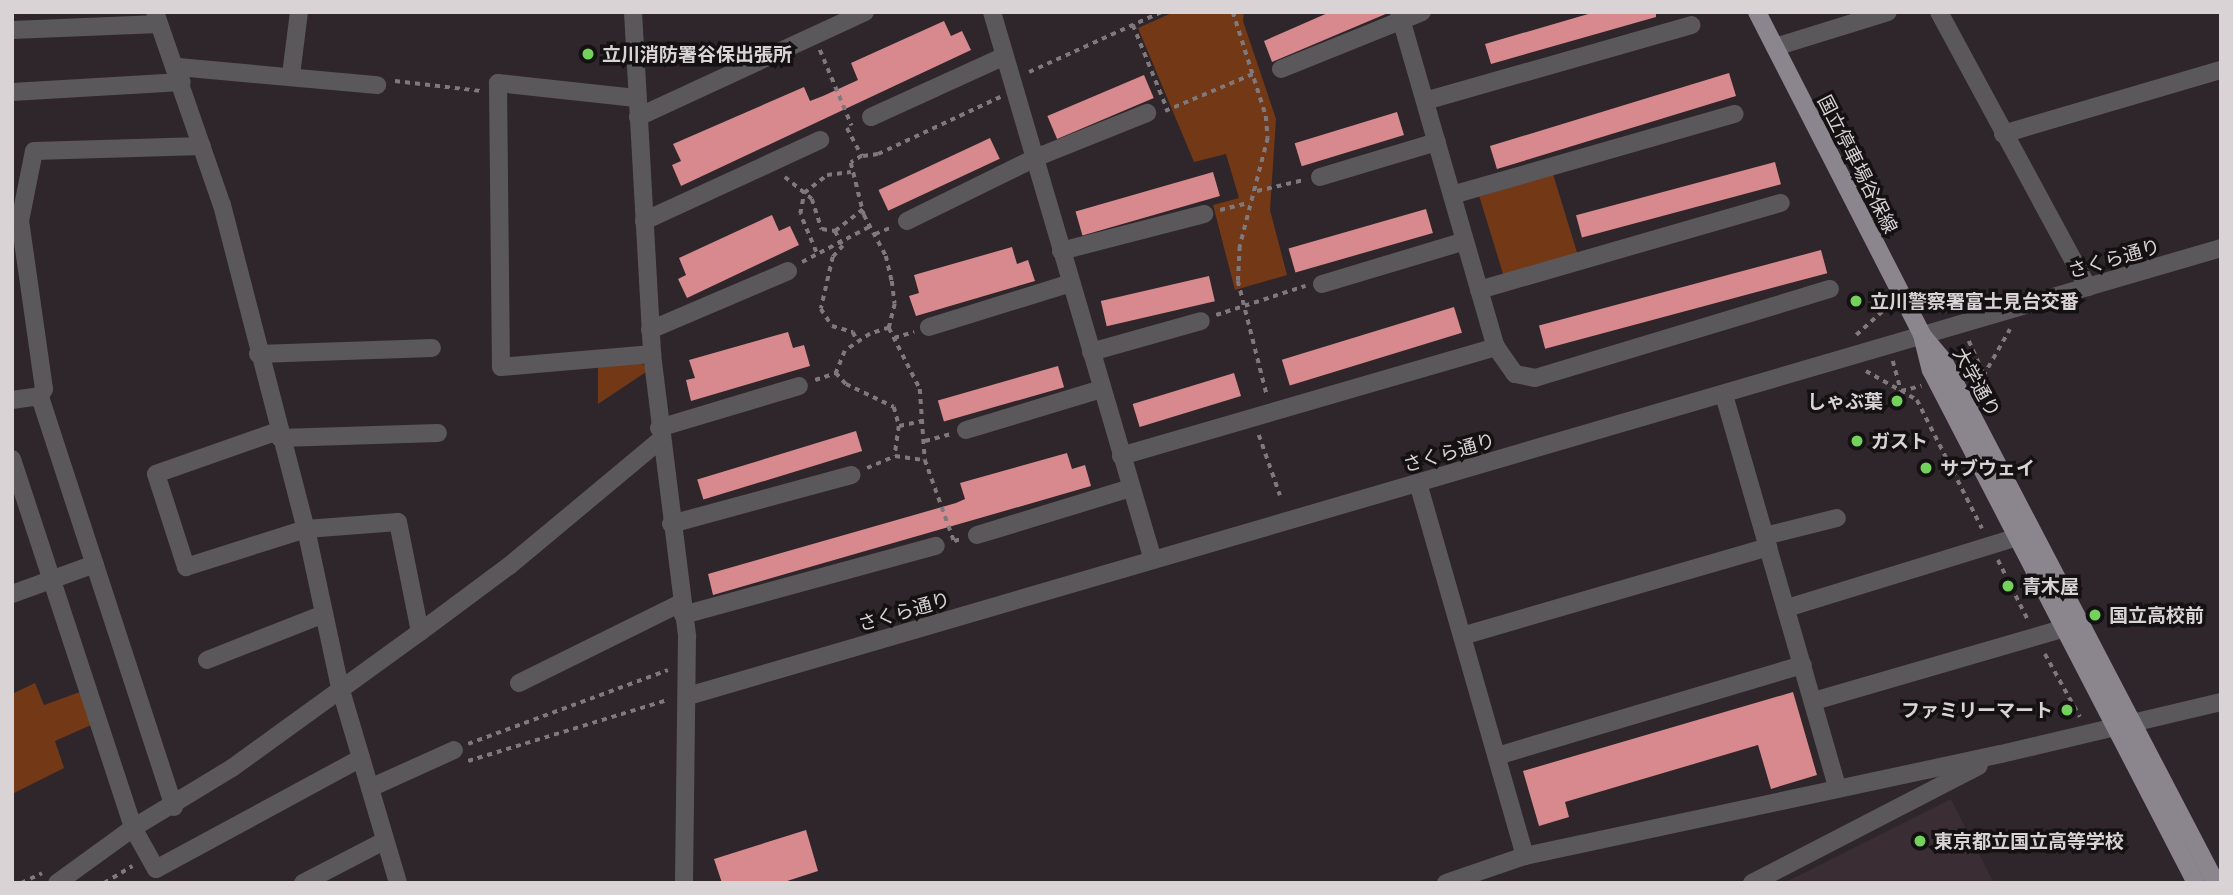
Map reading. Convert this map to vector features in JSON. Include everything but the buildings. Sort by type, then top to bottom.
[{"type":"main road","name":"国立停車場谷保線","points":[[1757,12],[1922,335]]},
{"type":"main road","name":"大学通り","points":[[1922,335],[1943,360],[2025,535],[2124,726],[2196,883]]},
{"type":"main road","name":"大学通り","points":[[2124,726],[2216,883]]},
{"type":"street","points":[[291,75],[299,12]]},
{"type":"street","points":[[633,12],[652,355],[659,435],[682,609],[684,883]]},
{"type":"street","points":[[652,355],[501,367],[498,83],[637,107],[814,36],[865,12]]},
{"type":"street","points":[[992,12],[1153,560]]},
{"type":"street","points":[[1280,69],[1400,15],[1422,12]]},
{"type":"street","points":[[1775,47],[1888,12]]},
{"type":"street","points":[[1939,12],[2088,287]]},
{"type":"street","points":[[1400,15],[1496,347],[1515,374],[1535,378],[1830,289]]},
{"type":"street","points":[[12,30],[157,18],[180,74],[222,205],[258,354],[306,529],[340,687],[398,883]]},
{"type":"street","points":[[1425,101],[1691,25]]},
{"type":"street","points":[[872,117],[1005,56]]},
{"type":"street","points":[[2003,134],[2221,70]]},
{"type":"street","points":[[12,92],[180,74],[291,75],[377,85]]},
{"type":"street","points":[[907,221],[1035,158],[1147,113]]},
{"type":"street","points":[[1452,195],[1735,114]]},
{"type":"street","points":[[644,221],[820,140]]},
{"type":"street","points":[[1320,177],[1437,142]]},
{"type":"street","points":[[12,400],[40,396],[44,390],[20,221],[34,151],[202,146]]},
{"type":"street","points":[[1479,290],[1781,202]]},
{"type":"street","points":[[1062,251],[1204,214]]},
{"type":"street","points":[[1322,284],[1465,240]]},
{"type":"street","name":"さくら通り","points":[[682,697],[2221,248]]},
{"type":"street","points":[[650,330],[788,271]]},
{"type":"street","points":[[929,327],[1071,283]]},
{"type":"street","points":[[1091,352],[1201,321]]},
{"type":"street","points":[[1121,456],[1496,347]]},
{"type":"street","points":[[258,354],[432,348]]},
{"type":"street","points":[[57,883],[83,876],[133,828],[174,807],[509,566],[659,435],[799,386]]},
{"type":"street","points":[[966,430],[1102,389]]},
{"type":"street","points":[[1724,395],[1838,789]]},
{"type":"street","points":[[40,396],[174,807]]},
{"type":"street","points":[[420,632],[398,522],[306,529],[186,567],[156,474],[279,435],[438,433]]},
{"type":"street","points":[[12,459],[133,828],[156,869],[361,758]]},
{"type":"street","points":[[671,524],[851,475]]},
{"type":"street","points":[[1418,483],[1525,856]]},
{"type":"street","points":[[977,535],[1131,488]]},
{"type":"street","points":[[1462,636],[1837,517]]},
{"type":"street","points":[[1787,608],[2025,535]]},
{"type":"street","points":[[519,683],[682,609],[936,546]]},
{"type":"street","points":[[12,594],[95,564]]},
{"type":"street","points":[[207,660],[324,614]]},
{"type":"street","points":[[1814,702],[2072,626]]},
{"type":"street","points":[[1496,756],[1803,665]]},
{"type":"street","points":[[1446,883],[1525,856],[2001,754],[2221,702]]},
{"type":"street","points":[[370,788],[450,752]]},
{"type":"street","points":[[1752,883],[2001,754]]},
{"type":"street","points":[[303,883],[384,841]]},
{"type":"path","points":[[977,535],[954,541],[925,460],[920,388],[889,328],[895,304],[892,281],[886,256],[869,227],[851,172],[851,163],[862,156],[878,154],[1161,12]]},
{"type":"path","points":[[1233,12],[1253,74],[1268,138],[1240,246],[1242,305],[1271,411]]},
{"type":"path","points":[[1133,24],[1168,111],[1253,74]]},
{"type":"path","points":[[814,36],[862,156]]},
{"type":"path","points":[[377,85],[391,81],[498,92]]},
{"type":"path","points":[[820,140],[872,117]]},
{"type":"path","points":[[768,164],[813,199],[822,229],[835,231],[863,209]]},
{"type":"path","points":[[816,252],[800,214],[804,193],[827,175],[851,172]]},
{"type":"path","points":[[1255,191],[1320,177]]},
{"type":"path","points":[[1204,214],[1249,203]]},
{"type":"path","points":[[788,271],[816,252],[869,227]]},
{"type":"path","points":[[835,231],[843,246],[833,257],[821,309],[832,326],[853,332],[857,341]]},
{"type":"path","points":[[1201,321],[1242,305],[1322,284]]},
{"type":"path","points":[[1919,294],[1947,299],[1952,309]]},
{"type":"path","points":[[1868,324],[1890,304]]},
{"type":"path","points":[[1873,320],[1878,331]]},
{"type":"path","points":[[889,328],[857,341],[845,351],[836,373],[846,384],[888,402],[899,426],[895,456]]},
{"type":"path","points":[[1977,383],[2010,329]]},
{"type":"path","points":[[1970,344],[1983,373]]},
{"type":"path","points":[[1895,364],[1901,391],[1921,386]]},
{"type":"path","points":[[1968,374],[1983,373]]},
{"type":"path","points":[[1253,417],[1280,495]]},
{"type":"path","points":[[899,426],[923,421]]},
{"type":"path","points":[[925,441],[966,430]]},
{"type":"path","points":[[851,475],[895,456],[925,460]]},
{"type":"path","points":[[676,667],[450,752],[453,766],[682,697]]},
{"type":"path","points":[[104,883],[149,857]]},
{"type":"shaded area","points":[[1174,12],[1244,12],[1243,21],[1276,119],[1270,210],[1287,275],[1235,290],[1213,205],[1239,198],[1226,154],[1194,162],[1138,28]]},
{"type":"shaded area","points":[[1553,174],[1578,254],[1504,277],[1479,197]]},
{"type":"shaded area","points":[[639,361],[649,370],[598,404],[598,365]]},
{"type":"shaded area","points":[[35,683],[44,705],[80,692],[91,725],[55,741],[64,768],[12,794],[12,694]]},
{"type":"shaded area","name":"東京都立国立高等学校","points":[[1951,799],[1994,883],[1784,883]]},
{"type":"place","name":"立川消防署谷保出張所","points":[[588,54]]},
{"type":"place","name":"立川警察署富士見台交番","points":[[1856,301]]},
{"type":"place","name":"しゃぶ葉","points":[[1897,401]]},
{"type":"place","name":"ガスト","points":[[1857,441]]},
{"type":"place","name":"サブウェイ","points":[[1926,468]]},
{"type":"place","name":"青木屋","points":[[2008,586]]},
{"type":"place","name":"国立高校前","points":[[2095,615]]},
{"type":"place","name":"ファミリーマート","points":[[2067,710]]},
{"type":"place","name":"東京都立国立高等学校","points":[[1920,841]]}]
